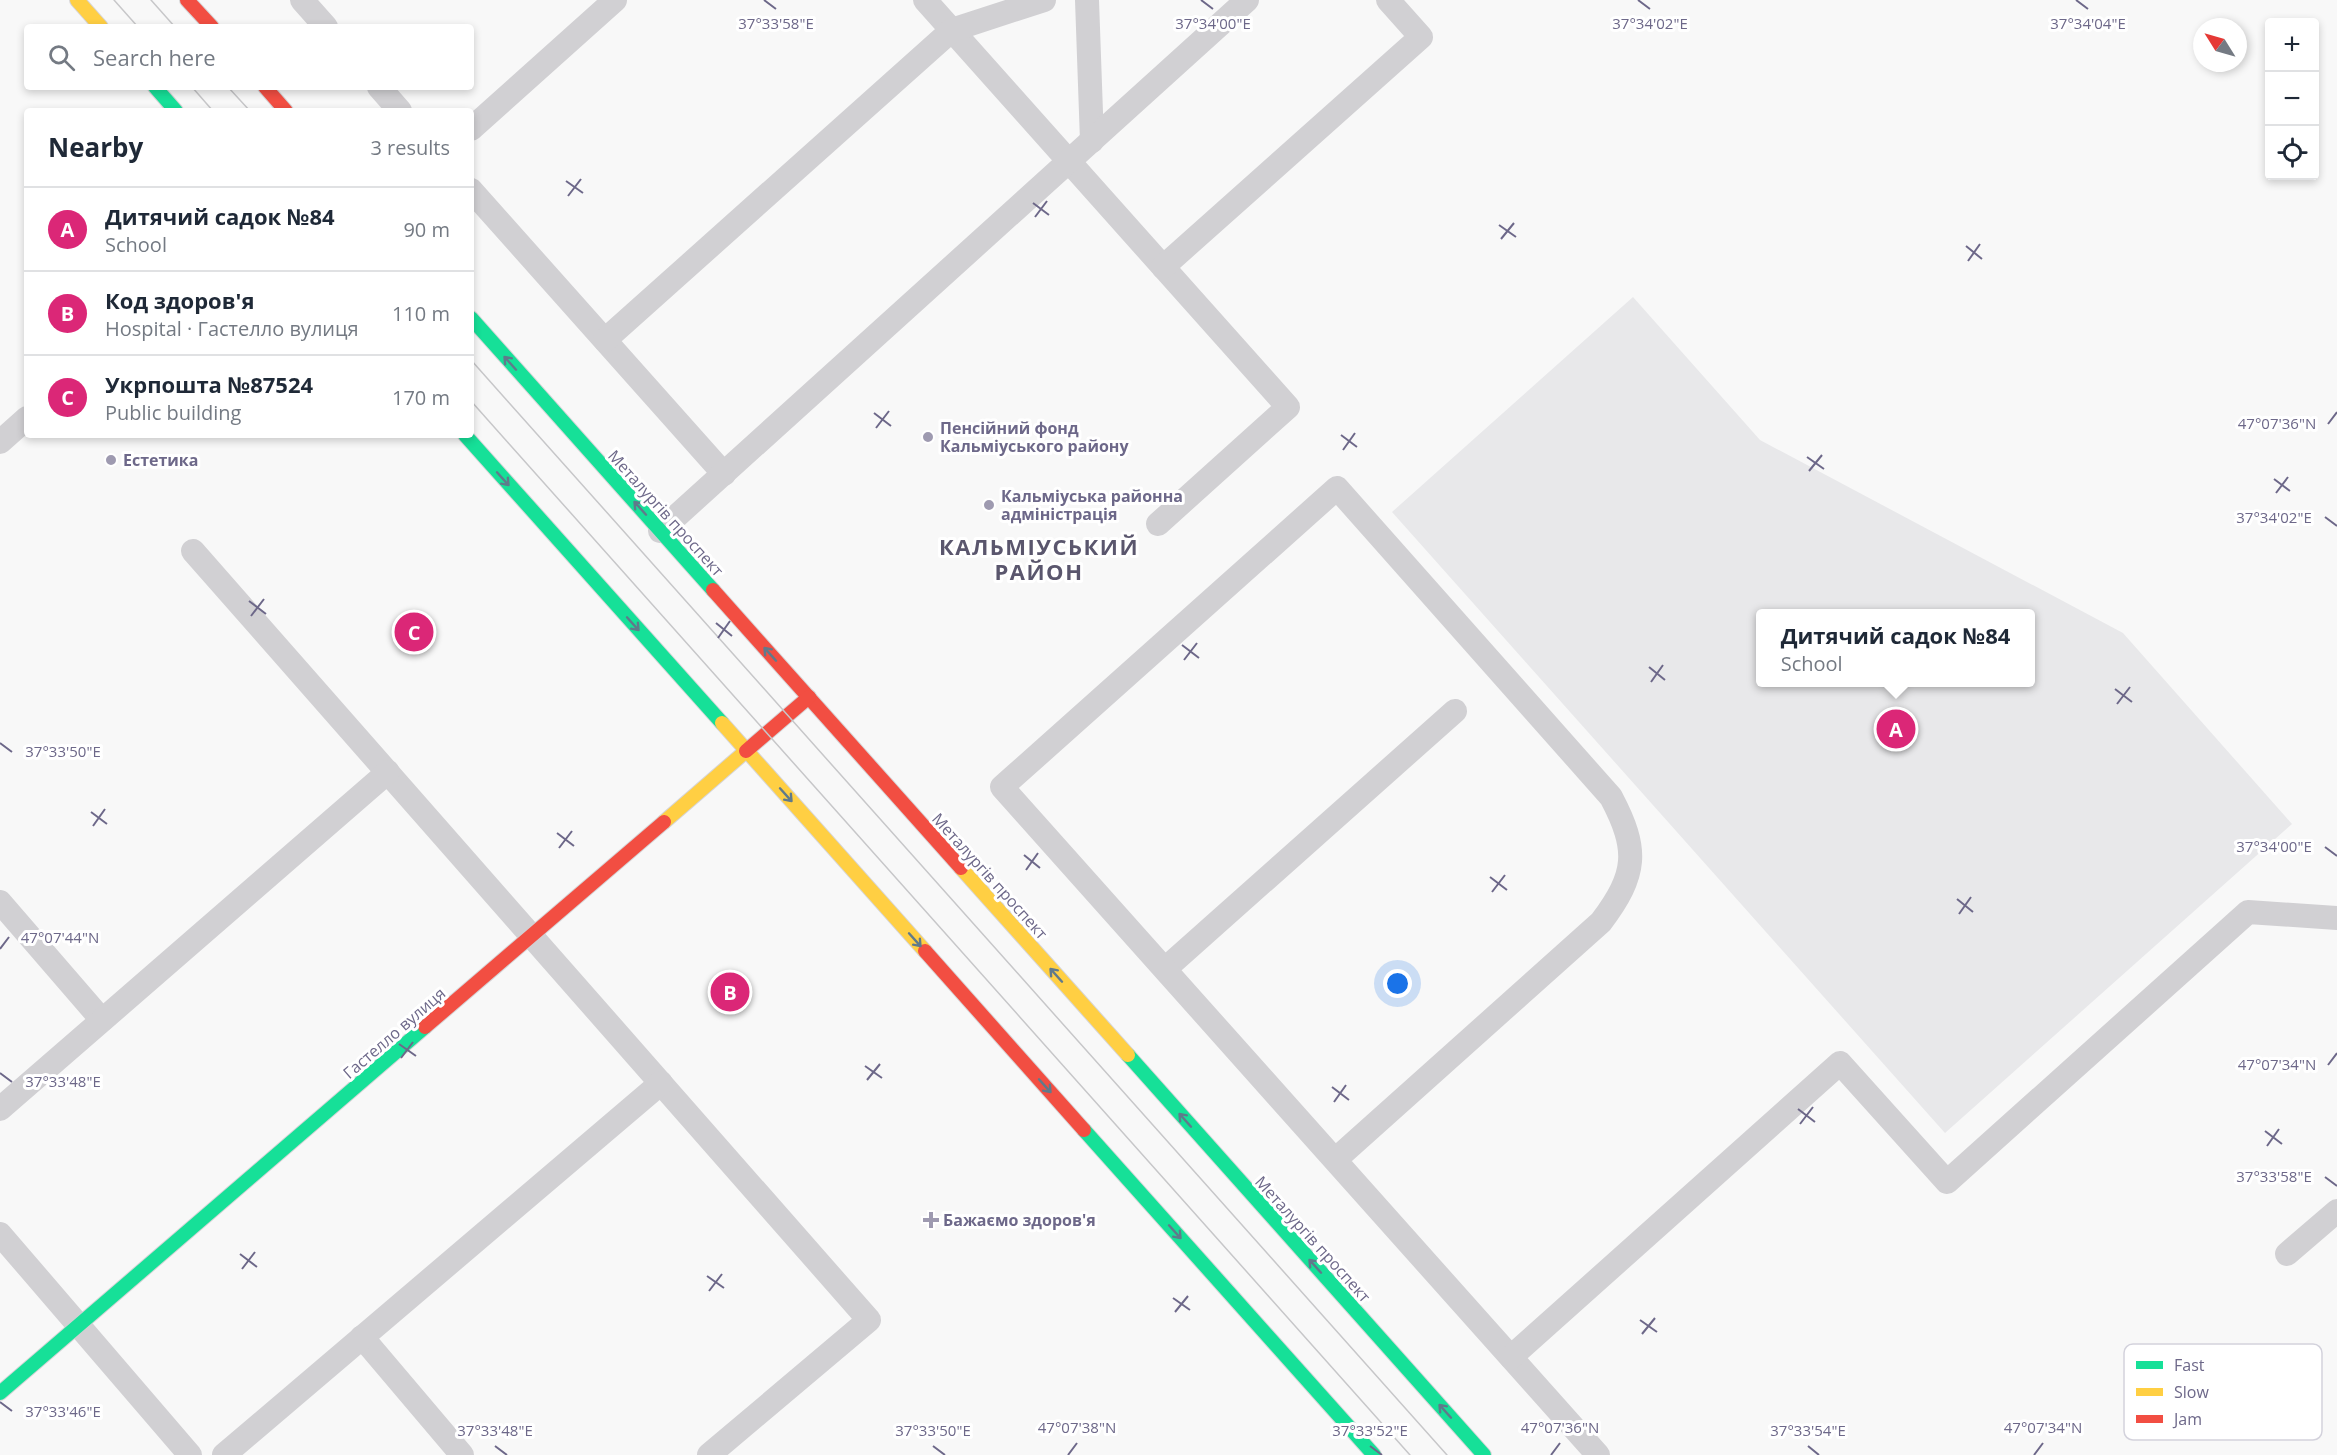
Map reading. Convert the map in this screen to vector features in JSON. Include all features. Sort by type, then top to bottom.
[{"type":"main road","points":[[77,0],[98,24]]},
{"type":"main road","points":[[188,0],[209,24]]},
{"type":"main road","points":[[158,90],[173,108]]},
{"type":"main road","points":[[268,90],[283,108]]},
{"type":"main road","name":"Металургів проспект","points":[[474,321],[1484,1455]]},
{"type":"main road","points":[[468,438],[1374,1455]]},
{"type":"main road","name":"Гастелло вулиця","points":[[0,1393],[809,698]]},
{"type":"lane","points":[[302,0],[323,24]]},
{"type":"lane","points":[[474,126],[615,0]]},
{"type":"lane","points":[[925,0],[1288,407],[1158,524]]},
{"type":"lane","points":[[605,340],[952,30],[1044,0]]},
{"type":"lane","points":[[1087,0],[1092,141]]},
{"type":"lane","points":[[660,531],[1247,0]]},
{"type":"lane","points":[[1163,267],[1421,37],[1388,0]]},
{"type":"lane","points":[[382,90],[397,108]]},
{"type":"lane","points":[[474,193],[724,474]]},
{"type":"lane","points":[[1335,1160],[1601,922],[1621,896],[1631,864],[1628,829],[1611,797],[1337,488],[1002,786],[1335,1160],[1511,1357],[1598,1455]]},
{"type":"lane","points":[[194,551],[869,1320],[709,1455]]},
{"type":"lane","points":[[1165,969],[1455,711]]},
{"type":"lane","points":[[0,1108],[388,772]]},
{"type":"lane","points":[[0,902],[102,1020]]},
{"type":"lane","points":[[1511,1357],[1840,1062],[1947,1182],[2248,912],[2337,918]]},
{"type":"lane","points":[[224,1455],[661,1083]]},
{"type":"lane","points":[[2287,1254],[2337,1211]]},
{"type":"lane","points":[[0,1234],[190,1455]]},
{"type":"lane","points":[[362,1337],[462,1455]]},
{"type":"shaded area","points":[[1633,297],[1760,440],[2123,633],[2292,824],[1945,1133],[1392,512]]},
{"type":"tram line","points":[[114,0],[135,24]]},
{"type":"tram line","points":[[151,0],[172,24]]},
{"type":"tram line","points":[[195,90],[210,108]]},
{"type":"tram line","points":[[231,90],[247,108]]},
{"type":"tram line","points":[[474,363],[1447,1455]]},
{"type":"tram line","points":[[474,404],[1410,1455]]},
{"type":"traffic: fast","points":[[158,90],[173,108]]},
{"type":"traffic: fast","points":[[474,321],[713,590]]},
{"type":"traffic: fast","points":[[468,438],[722,723]]},
{"type":"traffic: fast","points":[[0,1393],[425,1027]]},
{"type":"traffic: fast","points":[[1128,1055],[1484,1455]]},
{"type":"traffic: fast","points":[[1084,1130],[1374,1455]]},
{"type":"traffic: slow","points":[[77,0],[98,24]]},
{"type":"traffic: slow","points":[[722,723],[925,951]]},
{"type":"traffic: slow","points":[[664,822],[746,751]]},
{"type":"traffic: slow","points":[[961,868],[1128,1055]]},
{"type":"traffic: jam","points":[[187,0],[209,24]]},
{"type":"traffic: jam","points":[[268,90],[283,108]]},
{"type":"traffic: jam","points":[[713,590],[961,868]]},
{"type":"traffic: jam","points":[[746,751],[809,697]]},
{"type":"traffic: jam","points":[[425,1027],[664,822]]},
{"type":"traffic: jam","points":[[925,951],[1084,1130]]},
{"type":"place","name":"Пенсійний фонд Кальміуського району","points":[[928,437]]},
{"type":"place","name":"Естетика","points":[[111,460]]},
{"type":"place","name":"Кальміуська районна адміністрація","points":[[989,505]]},
{"type":"place","name":"Укрпошта №87524","points":[[414,632]]},
{"type":"place","name":"Дитячий садок №84","points":[[1896,729]]},
{"type":"place","name":"Код здоров'я","points":[[730,992]]},
{"type":"place","name":"Бажаємо здоров'я","points":[[931,1220]]},
{"type":"district","name":"КАЛЬМІУСЬКИЙ РАЙОН","points":[[1039,558]]}]
